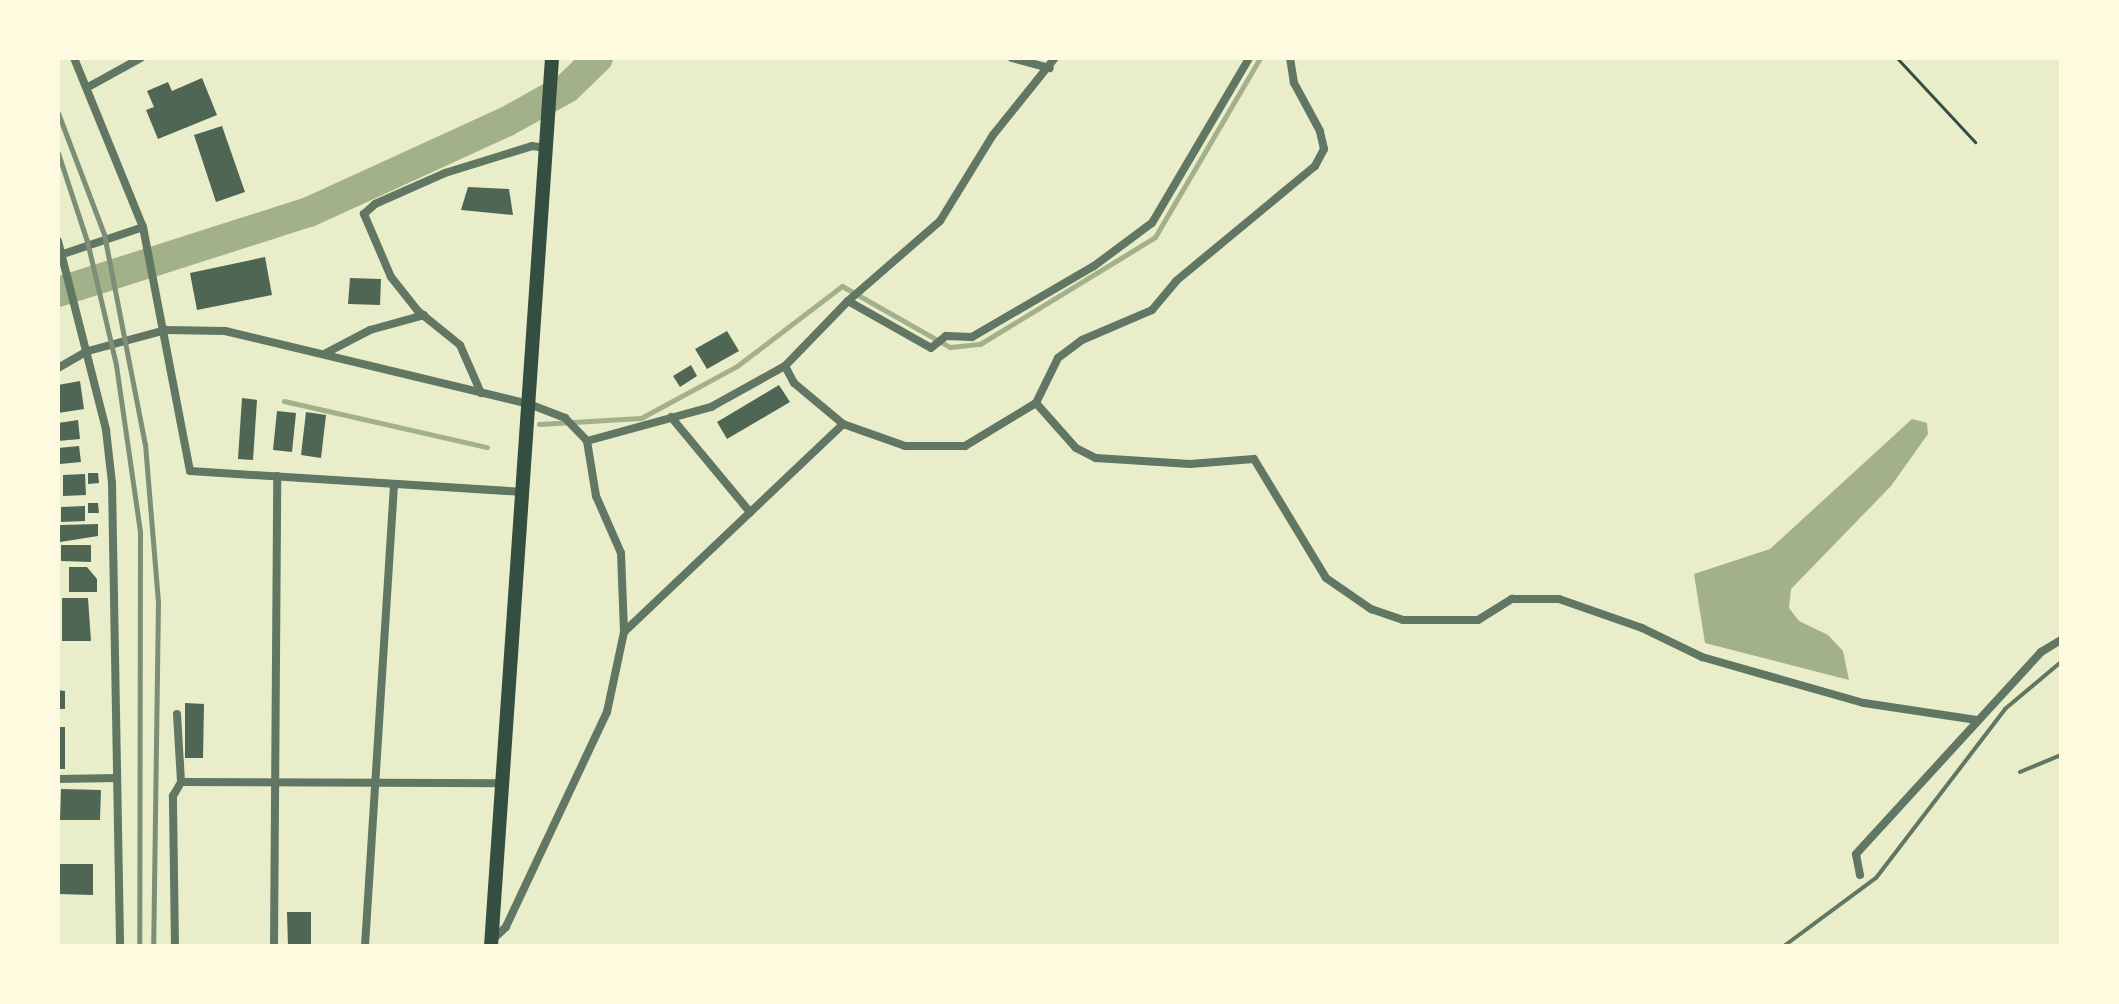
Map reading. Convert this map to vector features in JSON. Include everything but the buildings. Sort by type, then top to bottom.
[{"type":"highway","points":[[492,943],[552,58]]},
{"type":"street","points":[[74,58],[90,86],[143,227],[166,330],[190,471],[524,492]]},
{"type":"street","points":[[90,86],[141,58]]},
{"type":"street","points":[[1012,58],[1050,68]]},
{"type":"street","points":[[587,441],[711,407],[785,366],[848,301],[940,221],[993,135],[1055,58]]},
{"type":"street","points":[[848,301],[931,348],[946,336],[972,337],[1130,244],[1152,223],[1249,58]]},
{"type":"street","points":[[785,366],[794,383],[843,424],[905,446],[965,446],[1036,403],[1058,358],[1082,340],[1152,310],[1176,281],[1315,166],[1324,149],[1320,131],[1294,83],[1290,58]]},
{"type":"street","points":[[481,393],[460,345],[424,315],[391,277],[364,214],[375,204],[445,173],[532,146],[547,148]]},
{"type":"street","points":[[63,254],[143,227]]},
{"type":"street","points":[[58,241],[63,254],[61,268],[88,351],[112,483],[120,946]]},
{"type":"street","points":[[326,353],[370,330],[424,315]]},
{"type":"street","points":[[58,368],[88,351],[166,330],[225,331],[529,404],[565,418],[587,441],[596,496],[621,553],[624,632],[607,712],[506,927],[492,943]]},
{"type":"street","points":[[1036,403],[1076,448],[1096,458],[1190,464],[1254,459],[1326,578],[1371,609],[1403,620],[1478,620],[1512,599],[1559,599],[1642,628],[1702,657],[1864,703],[1977,720]]},
{"type":"street","points":[[671,417],[750,512]]},
{"type":"street","points":[[624,632],[843,424]]},
{"type":"street","points":[[274,946],[277,476]]},
{"type":"street","points":[[365,946],[394,486]]},
{"type":"street","points":[[1860,875],[1856,854],[2041,652],[2061,640]]},
{"type":"street","points":[[175,946],[173,796],[181,782],[177,714]]},
{"type":"street","points":[[58,779],[117,778]]},
{"type":"street","points":[[181,782],[504,783]]},
{"type":"lane","points":[[1784,946],[1810,931],[1876,878],[2005,709],[2061,662]]},
{"type":"lane","points":[[2020,772],[2061,755]]},
{"type":"path","points":[[1897,58],[1975,142]]},
{"type":"shaded area","points":[[1912,419],[1927,423],[1928,434],[1891,486],[1791,589],[1789,608],[1799,621],[1828,635],[1843,651],[1849,680],[1705,643],[1694,574],[1770,549]]},
{"type":"waterway","points":[[58,292],[309,212],[506,122],[567,88],[598,58]]},
{"type":"waterway","points":[[539,424],[641,418],[737,366],[842,286],[950,347],[980,344],[1155,237],[1260,58]]},
{"type":"waterway","points":[[284,401],[487,447]]},
{"type":"railway","points":[[58,113],[104,234],[145,444],[158,601],[153,946]]},
{"type":"railway","points":[[58,153],[87,241],[116,365],[140,531],[139,946]]}]
